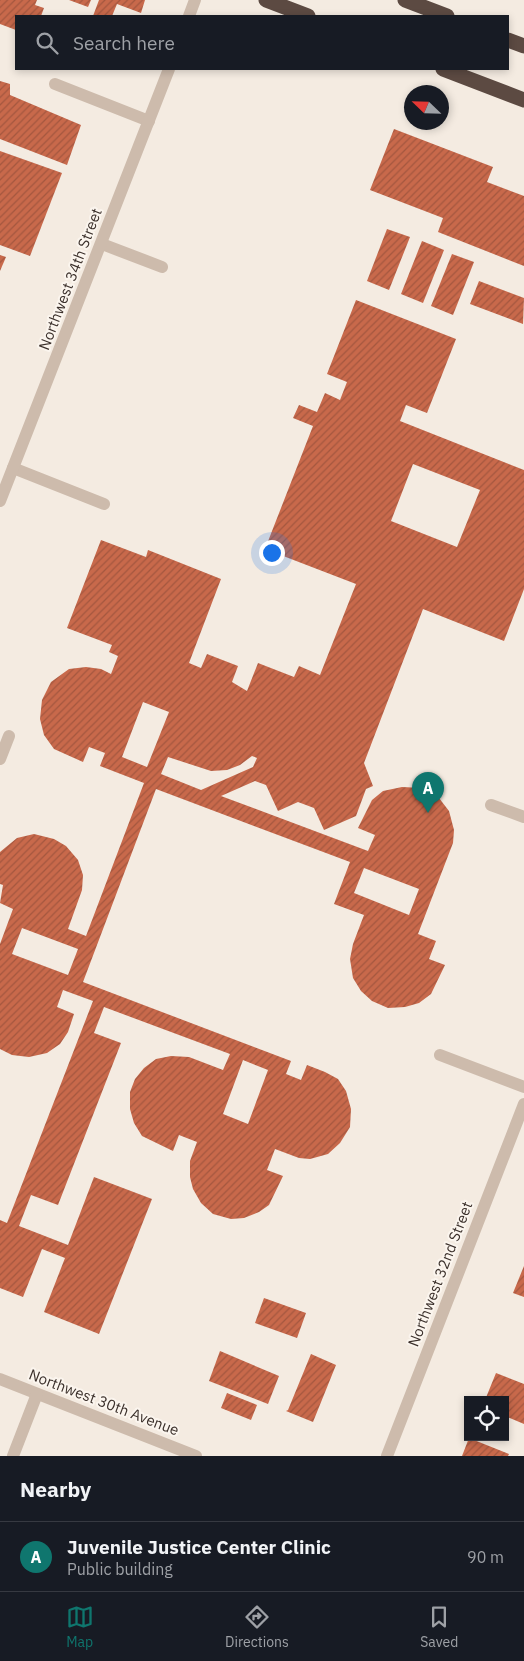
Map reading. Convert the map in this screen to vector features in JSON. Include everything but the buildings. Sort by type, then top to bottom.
[{"type":"highway","points":[[266,0],[305,15]]},
{"type":"highway","points":[[405,0],[444,15]]},
{"type":"highway","points":[[509,40],[524,46]]},
{"type":"highway","points":[[446,70],[524,100]]},
{"type":"street","points":[[189,15],[195,0]]},
{"type":"street","name":"Northwest 34th Street","points":[[0,501],[169,70]]},
{"type":"street","points":[[55,84],[149,121]]},
{"type":"street","points":[[102,244],[162,267]]},
{"type":"street","points":[[13,468],[104,504]]},
{"type":"street","points":[[0,759],[9,736]]},
{"type":"street","points":[[491,805],[524,817]]},
{"type":"street","points":[[440,1055],[524,1086]]},
{"type":"street","name":"Northwest 32nd Street","points":[[387,1456],[524,1104]]},
{"type":"street","name":"Northwest 30th Avenue","points":[[0,1379],[196,1456]]},
{"type":"street","points":[[13,1456],[37,1394]]},
{"type":"place","name":"Juvenile Justice Center Clinic","points":[[428,813]]}]
